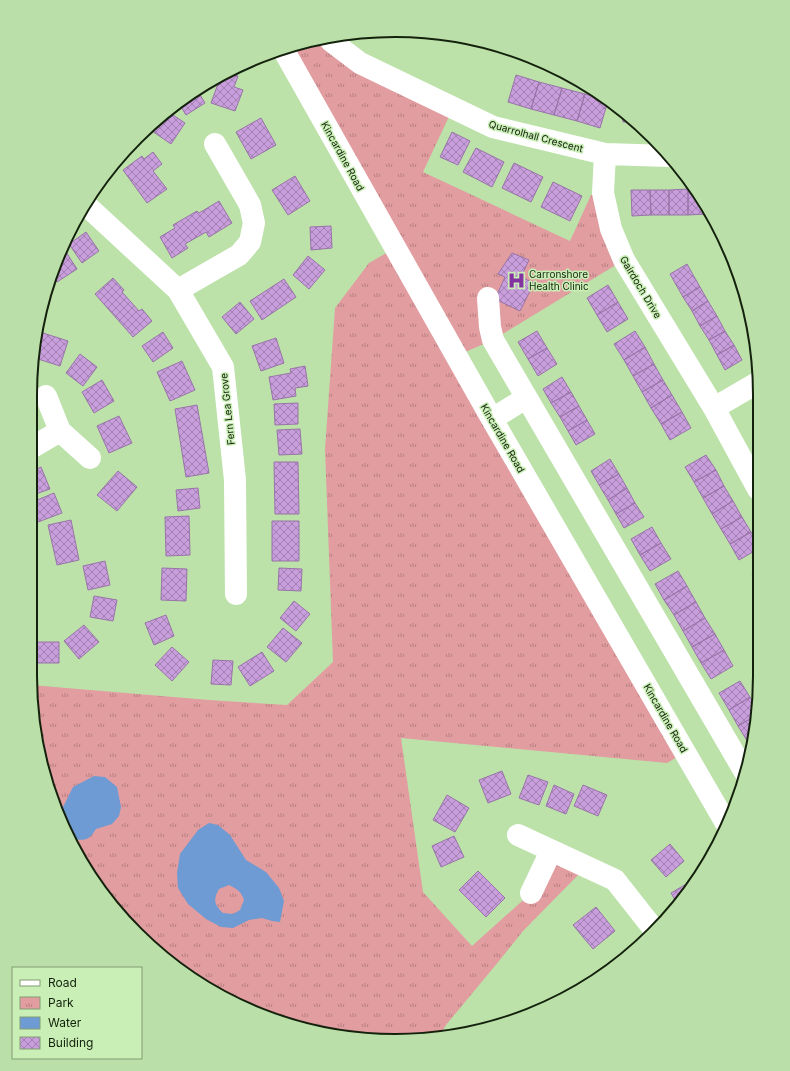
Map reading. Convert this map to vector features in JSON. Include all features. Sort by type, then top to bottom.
[{"type":"street","name":"Quarrolhall Crescent","points":[[333,43],[360,63],[493,127],[605,154],[661,156]]},
{"type":"street","name":"Kincardine Road","points":[[286,54],[492,419],[723,819]]},
{"type":"street","points":[[178,290],[239,255],[250,242],[254,223],[250,205],[215,144]]},
{"type":"street","name":"Gairdoch Drive","points":[[605,154],[602,193],[611,229],[624,260],[714,408],[753,480]]},
{"type":"street","name":"Fern Lea Grove","points":[[90,208],[178,290],[223,366],[235,480],[236,594]]},
{"type":"street","points":[[488,298],[490,327],[494,340],[526,398],[742,765]]},
{"type":"street","points":[[714,408],[753,386]]},
{"type":"street","points":[[46,396],[60,431],[90,458]]},
{"type":"street","points":[[492,419],[526,398]]},
{"type":"street","points":[[37,444],[60,431]]},
{"type":"street","points":[[518,835],[615,880],[651,926]]},
{"type":"street","points":[[530,892],[551,851]]},
{"type":"green space","points":[[336,42],[453,108],[423,172],[570,241],[591,195],[603,193],[624,260],[493,340],[456,356],[686,752],[667,763],[401,738],[423,892],[472,946],[531,893],[551,851],[586,867],[523,931],[442,1031],[395,1034],[348,1031],[325,1027],[302,1022],[258,1007],[196,974],[159,945],[142,929],[111,894],[97,875],[64,813],[49,769],[44,746],[40,723],[37,686],[287,705],[333,662],[325,449],[335,308],[369,263],[395,248],[286,54],[302,49]]},
{"type":"water","points":[[94,776],[105,777],[117,787],[121,807],[119,816],[112,824],[96,829],[89,838],[77,839],[62,808],[73,787]]},
{"type":"water","points":[[209,823],[218,825],[230,835],[246,860],[266,872],[279,888],[284,901],[280,922],[262,918],[249,920],[233,928],[221,927],[206,919],[188,904],[178,888],[177,873],[180,854],[198,830]],"holes":[[[229,885],[240,892],[244,900],[240,910],[233,914],[223,913],[215,902],[219,889]]]},
{"type":"building","points":[[235,75],[238,76],[234,87],[243,90],[235,111],[211,103],[218,84]]},
{"type":"building","points":[[516,75],[539,82],[531,109],[508,102]]},
{"type":"building","points":[[539,82],[562,88],[554,115],[531,109]]},
{"type":"building","points":[[562,88],[585,94],[577,121],[554,115]]},
{"type":"building","points":[[585,94],[593,96],[606,106],[600,128],[577,121]]},
{"type":"building","points":[[200,95],[205,103],[186,115],[181,108]]},
{"type":"building","points":[[173,115],[185,123],[171,144],[153,132]]},
{"type":"building","points":[[261,118],[276,145],[251,159],[236,132]]},
{"type":"building","points":[[452,132],[470,141],[458,165],[440,157]]},
{"type":"building","points":[[476,148],[504,162],[492,187],[463,172]]},
{"type":"building","points":[[153,152],[162,164],[153,171],[167,189],[147,203],[123,170],[142,156],[144,159]]},
{"type":"building","points":[[514,163],[543,177],[531,202],[502,188]]},
{"type":"building","points":[[295,176],[310,201],[288,215],[272,190]]},
{"type":"building","points":[[553,182],[582,196],[570,221],[541,207]]},
{"type":"building","points":[[688,189],[688,215],[669,215],[669,190]]},
{"type":"building","points":[[688,189],[704,214],[688,215]]},
{"type":"building","points":[[631,190],[650,190],[651,215],[632,216]]},
{"type":"building","points":[[650,190],[669,190],[669,215],[651,215]]},
{"type":"building","points":[[219,201],[232,223],[209,237],[206,232],[185,244],[188,248],[172,258],[160,237],[175,228],[173,225],[197,211],[199,213]]},
{"type":"building","points":[[331,226],[332,248],[311,250],[310,227]]},
{"type":"building","points":[[86,232],[99,251],[82,263],[70,245],[72,242]]},
{"type":"building","points":[[66,253],[77,269],[57,282],[56,280]]},
{"type":"building","name":"Carronshore Health Clinic","points":[[512,253],[529,260],[521,277],[534,283],[520,311],[495,299],[505,277],[498,274]]},
{"type":"building","points":[[308,256],[325,270],[309,289],[293,275]]},
{"type":"building","points":[[687,264],[700,287],[683,297],[670,274]]},
{"type":"building","points":[[113,278],[124,290],[122,292],[139,311],[142,309],[152,321],[133,337],[95,294]]},
{"type":"building","points":[[284,279],[296,297],[262,320],[250,301]]},
{"type":"building","points":[[608,285],[618,302],[597,315],[587,298]]},
{"type":"building","points":[[700,287],[708,301],[692,311],[683,297]]},
{"type":"building","points":[[708,301],[717,316],[700,326],[692,311]]},
{"type":"building","points":[[240,302],[254,319],[236,334],[222,317]]},
{"type":"building","points":[[618,302],[628,319],[607,332],[597,315]]},
{"type":"building","points":[[717,316],[725,331],[709,340],[700,326]]},
{"type":"building","points":[[537,331],[547,348],[528,359],[518,342]]},
{"type":"building","points":[[635,331],[645,347],[624,360],[614,344]]},
{"type":"building","points":[[725,331],[734,345],[717,355],[709,340]]},
{"type":"building","points":[[163,332],[173,348],[153,362],[142,346]]},
{"type":"building","points":[[43,333],[68,341],[60,366],[39,359]]},
{"type":"building","points":[[276,338],[284,363],[261,371],[252,346]]},
{"type":"building","points":[[734,345],[742,360],[725,370],[717,355]]},
{"type":"building","points":[[645,347],[654,364],[633,376],[624,360]]},
{"type":"building","points":[[547,348],[557,364],[538,376],[528,359]]},
{"type":"building","points":[[80,354],[97,367],[83,386],[66,373]]},
{"type":"building","points":[[182,361],[195,390],[170,401],[157,372]]},
{"type":"building","points":[[654,364],[663,380],[642,392],[633,376]]},
{"type":"building","points":[[305,366],[308,386],[295,388],[296,396],[273,400],[269,377],[291,373],[290,369]]},
{"type":"building","points":[[562,377],[571,392],[551,403],[543,389]]},
{"type":"building","points":[[102,380],[114,401],[94,413],[82,392]]},
{"type":"building","points":[[663,380],[672,395],[651,408],[642,392]]},
{"type":"building","points":[[571,392],[579,406],[560,417],[551,403]]},
{"type":"building","points":[[672,395],[682,412],[661,424],[651,408]]},
{"type":"building","points":[[298,403],[298,424],[275,425],[274,404]]},
{"type":"building","points":[[197,405],[209,473],[186,477],[175,409]]},
{"type":"building","points":[[579,406],[587,420],[568,431],[560,417]]},
{"type":"building","points":[[682,412],[691,428],[670,440],[661,424]]},
{"type":"building","points":[[119,416],[132,443],[109,453],[97,426]]},
{"type":"building","points":[[587,420],[595,434],[576,445],[568,431]]},
{"type":"building","points":[[300,429],[302,454],[279,455],[277,430]]},
{"type":"building","points":[[706,455],[716,470],[694,482],[685,467]]},
{"type":"building","points":[[610,459],[619,474],[599,485],[591,471]]},
{"type":"building","points":[[274,462],[298,462],[299,514],[275,514]]},
{"type":"building","points":[[41,467],[50,489],[37,494],[37,469]]},
{"type":"building","points":[[716,470],[724,486],[703,498],[694,482]]},
{"type":"building","points":[[118,471],[137,487],[117,511],[97,495]]},
{"type":"building","points":[[619,474],[627,488],[608,500],[599,485]]},
{"type":"building","points":[[724,486],[733,501],[712,514],[703,498]]},
{"type":"building","points":[[198,488],[200,508],[178,511],[176,490]]},
{"type":"building","points":[[627,488],[635,503],[616,514],[608,500]]},
{"type":"building","points":[[54,493],[62,513],[38,522],[37,500]]},
{"type":"building","points":[[733,501],[742,517],[721,529],[712,514]]},
{"type":"building","points":[[635,503],[644,517],[624,528],[616,514]]},
{"type":"building","points":[[189,516],[190,555],[166,556],[165,517]]},
{"type":"building","points":[[742,517],[751,532],[730,544],[721,529]]},
{"type":"building","points":[[71,520],[79,560],[57,565],[48,525]]},
{"type":"building","points":[[272,521],[299,521],[299,561],[272,561]]},
{"type":"building","points":[[652,527],[661,543],[640,555],[631,539]]},
{"type":"building","points":[[751,532],[753,535],[753,552],[739,560],[730,544]]},
{"type":"building","points":[[661,543],[671,559],[650,571],[640,555]]},
{"type":"building","points":[[105,561],[110,585],[88,590],[83,566]]},
{"type":"building","points":[[162,568],[187,569],[186,601],[161,600]]},
{"type":"building","points":[[279,568],[302,569],[301,591],[278,590]]},
{"type":"building","points":[[678,571],[687,586],[664,600],[655,584]]},
{"type":"building","points":[[687,586],[696,602],[674,615],[664,600]]},
{"type":"building","points":[[94,596],[117,600],[113,621],[90,617]]},
{"type":"building","points":[[294,601],[310,614],[296,631],[280,618]]},
{"type":"building","points":[[696,602],[705,618],[683,631],[674,615]]},
{"type":"building","points":[[166,615],[174,636],[154,645],[145,623]]},
{"type":"building","points":[[705,618],[715,634],[692,647],[683,631]]},
{"type":"building","points":[[84,625],[99,642],[79,659],[64,641]]},
{"type":"building","points":[[283,628],[302,643],[286,662],[267,647]]},
{"type":"building","points":[[715,634],[724,650],[701,663],[692,647]]},
{"type":"building","points":[[37,642],[59,642],[59,663],[37,663]]},
{"type":"building","points":[[172,647],[189,662],[172,681],[155,665]]},
{"type":"building","points":[[724,650],[733,666],[711,679],[701,663]]},
{"type":"building","points":[[262,652],[274,671],[250,686],[238,667]]},
{"type":"building","points":[[213,660],[233,661],[231,685],[211,684]]},
{"type":"building","points":[[740,681],[750,697],[729,710],[719,693]]},
{"type":"building","points":[[750,697],[752,700],[750,719],[738,726],[729,710]]},
{"type":"building","points":[[750,719],[747,740],[738,726]]},
{"type":"building","points":[[502,771],[511,794],[488,803],[479,780]]},
{"type":"building","points":[[528,775],[548,782],[539,805],[519,798]]},
{"type":"building","points":[[554,785],[574,794],[566,814],[546,806]]},
{"type":"building","points":[[583,785],[607,795],[598,816],[574,806]]},
{"type":"building","points":[[447,795],[469,808],[455,832],[433,820]]},
{"type":"building","points":[[454,836],[464,857],[441,867],[432,846]]},
{"type":"building","points":[[670,844],[684,861],[666,877],[651,860]]},
{"type":"building","points":[[478,871],[505,898],[486,917],[459,890]]},
{"type":"building","points":[[686,884],[675,899],[671,893]]},
{"type":"building","points":[[596,907],[615,931],[593,949],[573,925]]},
{"type":"place","name":"Carronshore Health Clinic","points":[[516,280]]}]
